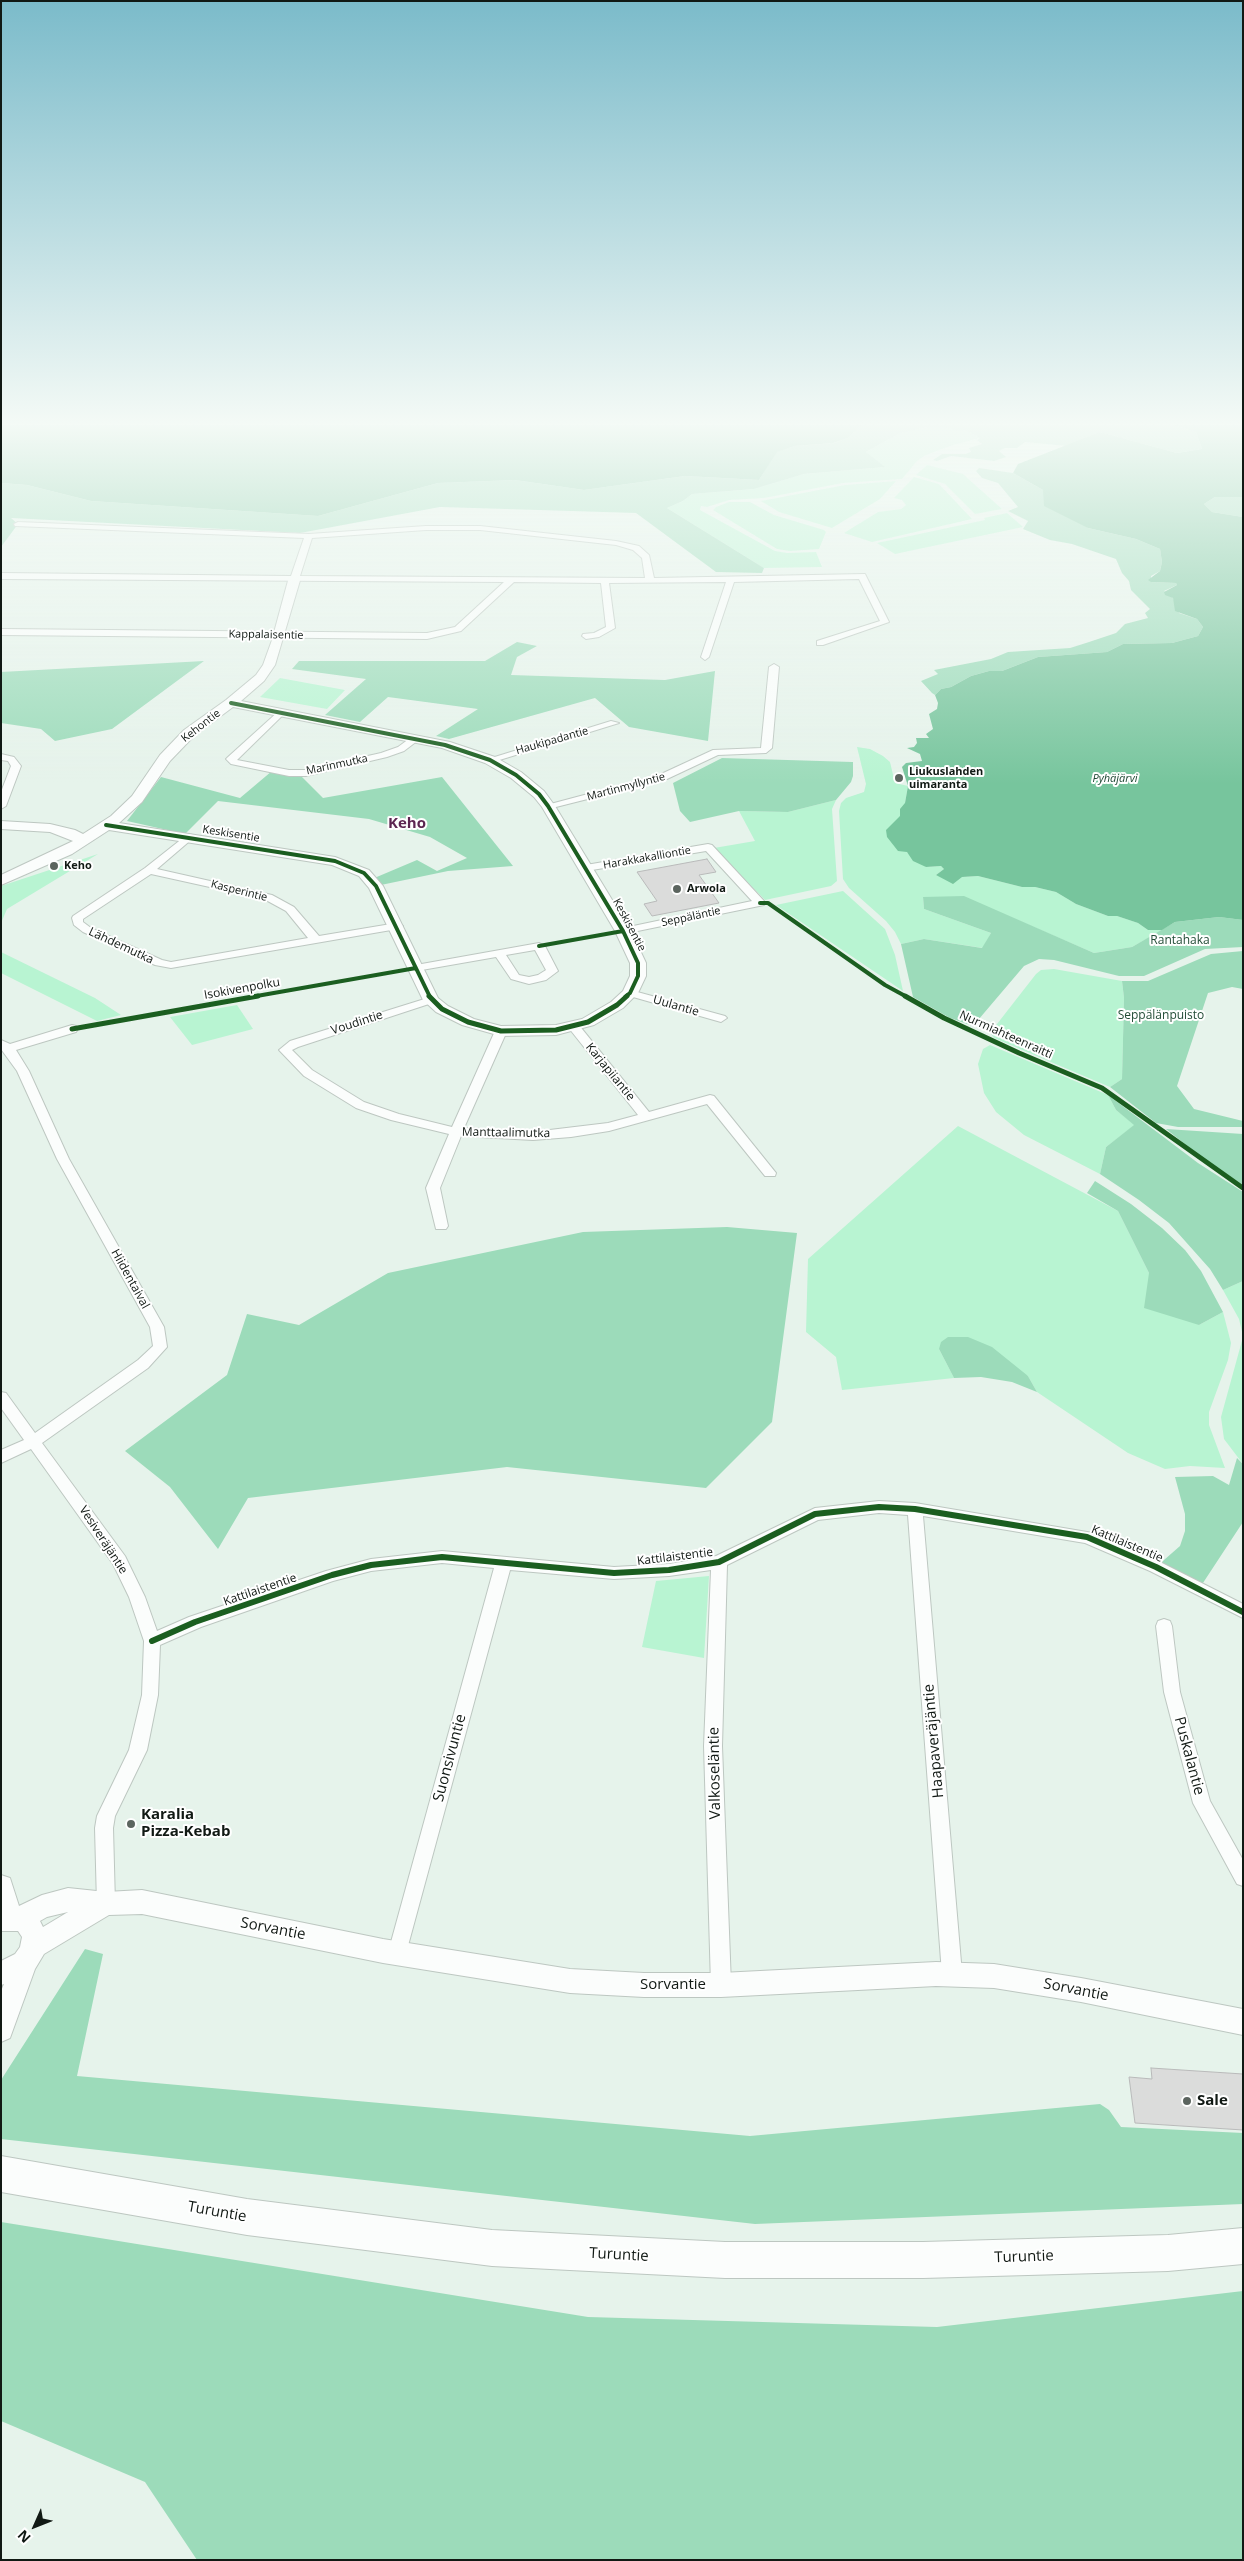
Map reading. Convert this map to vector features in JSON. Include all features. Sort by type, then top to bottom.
[{"type":"highway","name":"Turuntie","points":[[1,2174],[247,2218],[492,2248],[725,2260],[923,2260],[1168,2253],[1243,2246]]},
{"type":"street","name":"Kehontie","points":[[1,881],[40,865],[84,841],[126,811],[137,799],[165,758],[189,733],[231,703],[260,678],[269,665],[306,545]]},
{"type":"street","points":[[622,545],[636,548],[646,557],[650,581]]},
{"type":"street","points":[[1,576],[605,581],[862,576],[886,622],[820,643]]},
{"type":"street","points":[[705,657],[731,579]]},
{"type":"street","name":"Kappalaisentie","points":[[1,632],[403,637],[444,634],[458,629],[512,580]]},
{"type":"street","points":[[586,636],[596,635],[611,628],[605,581]]},
{"type":"street","name":"Martinmyllyntie","points":[[548,806],[663,778],[716,752],[763,751],[767,748],[774,666]]},
{"type":"street","name":"Keskisentie","points":[[231,703],[416,738],[469,751],[490,760],[528,784],[548,806],[623,931],[638,963],[638,976],[630,993]]},
{"type":"street","name":"Marinmutka","points":[[280,713],[231,758],[234,762],[289,773],[306,773],[384,755],[401,749],[416,738]]},
{"type":"street","name":"Haukipadantie","points":[[490,760],[614,723]]},
{"type":"street","points":[[1,758],[11,759],[16,766],[1,806]]},
{"type":"street","points":[[1,825],[57,829],[84,841]]},
{"type":"street","name":"Keskisentie","points":[[106,825],[309,856],[347,864],[372,879],[397,926],[431,1000]]},
{"type":"street","name":"Lähdemutka","points":[[188,837],[149,870],[76,918],[78,923],[87,930],[159,963],[171,965],[315,938],[397,926]]},
{"type":"street","points":[[708,847],[760,903]]},
{"type":"street","name":"Harakkakalliontie","points":[[586,868],[708,847]]},
{"type":"street","name":"Kasperintie","points":[[149,870],[268,897],[290,909],[315,938]]},
{"type":"street","name":"Seppäläntie","points":[[623,931],[760,903]]},
{"type":"street","points":[[416,968],[499,953]]},
{"type":"street","points":[[431,1000],[442,1009],[468,1022],[502,1031],[538,1032],[574,1027],[600,1015],[630,993]]},
{"type":"street","name":"Uulantie","points":[[630,993],[722,1018]]},
{"type":"street","name":"Voudintie","points":[[285,1050],[294,1044],[431,1000]]},
{"type":"street","name":"Karjapiiantie","points":[[574,1027],[646,1117]]},
{"type":"street","points":[[6,1052],[72,1029]]},
{"type":"street","points":[[441,1226],[433,1188],[502,1031]]},
{"type":"street","name":"Manttaalimutka","points":[[285,1050],[308,1073],[360,1105],[396,1117],[456,1132],[533,1136],[571,1133],[609,1127],[710,1099],[770,1173]]},
{"type":"street","name":"Hiidentaival","points":[[1,1457],[34,1440],[143,1364],[160,1347],[157,1327],[63,1159],[23,1071],[6,1052]]},
{"type":"street","name":"Vesiveräjäntie","points":[[1,1397],[34,1440],[119,1560],[137,1597],[152,1641],[150,1695],[138,1750],[106,1816],[104,1828],[106,1904]]},
{"type":"street","name":"Kattilaistentie","points":[[152,1641],[195,1622],[332,1575],[371,1565],[442,1557],[614,1573],[670,1570],[719,1562],[815,1514],[879,1506],[915,1509],[1087,1537],[1156,1567],[1243,1612]]},
{"type":"street","name":"Haapaveräjäntie","points":[[915,1509],[952,1974]]},
{"type":"street","name":"Suonsivuntie","points":[[396,1953],[504,1562]]},
{"type":"street","name":"Valkoseläntie","points":[[719,1562],[713,1746],[721,1985]]},
{"type":"street","name":"Puskalantie","points":[[1164,1626],[1172,1692],[1202,1803],[1228,1854],[1243,1878]]},
{"type":"street","points":[[1,1886],[10,1918],[32,1928],[20,1960],[1,2029]]},
{"type":"street","name":"Sorvantie","points":[[10,1918],[68,1900],[106,1904],[142,1902],[396,1953],[570,1981],[644,1985],[721,1985],[952,1974],[994,1976],[1031,1981],[1243,2022]]},
{"type":"street","name":"Sorvantie","points":[[20,1960],[106,1904]]},
{"type":"shaded area","points":[[726,545],[763,545],[775,551],[787,553],[816,552],[822,567],[764,568]]},
{"type":"shaded area","points":[[770,545],[821,545],[819,549],[790,551],[777,549]]},
{"type":"shaded area","points":[[879,545],[940,545],[895,554]]},
{"type":"shaded area","points":[[280,678],[345,690],[327,709],[260,697]]},
{"type":"shaded area","points":[[857,747],[870,749],[883,756],[890,762],[895,783],[908,786],[905,803],[907,852],[926,867],[941,866],[944,869],[936,875],[978,876],[1022,887],[1035,887],[1056,892],[1076,904],[1108,916],[1117,916],[1138,923],[1148,930],[1162,930],[1132,947],[1094,953],[964,897],[923,897],[924,909],[991,933],[983,948],[924,939],[901,944],[895,932],[886,921],[849,888],[843,879],[839,811],[841,803],[846,798],[864,792],[866,784]]},
{"type":"shaded area","points":[[836,800],[832,809],[837,881],[831,886],[765,900],[714,848],[755,841],[739,811],[788,812]]},
{"type":"shaded area","points":[[98,854],[7,909],[1,923],[1,886]]},
{"type":"shaded area","points":[[843,891],[885,929],[895,955],[903,991],[776,905]]},
{"type":"shaded area","points":[[1,952],[95,998],[121,1015],[97,1021],[1,973]]},
{"type":"shaded area","points":[[1054,969],[1122,981],[1124,998],[1122,1079],[1110,1087],[994,1038],[990,1033],[1036,974],[1041,970]]},
{"type":"shaded area","points":[[237,1005],[253,1029],[192,1045],[170,1017]]},
{"type":"shaded area","points":[[990,1045],[1108,1095],[1116,1110],[1135,1125],[1106,1147],[1100,1174],[1024,1135],[996,1112],[984,1093],[978,1064],[983,1049]]},
{"type":"shaded area","points":[[958,1126],[1118,1211],[1149,1273],[1199,1325],[1223,1312],[1231,1343],[1228,1360],[1209,1412],[1209,1425],[1225,1468],[1190,1466],[1165,1469],[1128,1453],[1037,1392],[1028,1376],[939,1349],[954,1378],[842,1390],[836,1357],[806,1332],[808,1259]]},
{"type":"shaded area","points":[[1243,1281],[1243,1336],[1239,1319],[1223,1290]]},
{"type":"shaded area","points":[[1243,1337],[1243,1464],[1224,1439],[1221,1417]]},
{"type":"shaded area","points":[[709,1576],[704,1658],[642,1647],[656,1581]]},
{"type":"green space","points":[[679,545],[726,545],[764,568],[762,573],[716,572]]},
{"type":"green space","points":[[1074,545],[1149,545],[1160,549],[1162,562],[1160,571],[1151,576],[1151,582],[1176,583],[1177,585],[1164,591],[1173,598],[1179,613],[1197,619],[1203,627],[1198,636],[1172,643],[1123,644],[1107,652],[1038,657],[1002,671],[989,671],[971,676],[951,687],[941,689],[935,695],[921,681],[938,674],[934,670],[991,659],[1008,652],[1070,648],[1116,633],[1125,624],[1148,618],[1145,613],[1150,609],[1131,590],[1129,581],[1122,573],[1116,559]]},
{"type":"green space","points":[[517,642],[537,646],[517,657],[511,675],[665,680],[715,671],[708,741],[629,727],[595,698],[449,739],[436,736],[478,709],[388,697],[360,722],[325,715],[366,679],[292,669],[299,661],[485,661]]},
{"type":"green space","points":[[204,661],[112,729],[55,741],[41,729],[1,723],[1,672]]},
{"type":"green space","points":[[722,758],[853,762],[853,776],[851,782],[836,800],[788,812],[739,811],[690,822],[680,811],[673,783]]},
{"type":"green space","points":[[272,771],[300,775],[323,798],[442,777],[513,866],[448,871],[376,886],[372,879],[417,860],[437,871],[467,858],[430,837],[369,819],[218,801],[185,834],[127,821],[161,777],[240,798]]},
{"type":"green space","name":"Rantahaka","points":[[964,896],[1094,953],[1132,947],[1175,922],[1219,917],[1243,920],[1243,947],[1205,949],[1144,976],[1119,976],[1054,960],[1039,959],[1024,966],[973,1026],[950,1018],[913,997],[901,944],[924,939],[982,948],[991,933],[924,909],[923,897]]},
{"type":"green space","name":"Seppälänpuisto","points":[[1243,951],[1243,989],[1232,987],[1208,993],[1177,1086],[1194,1109],[1243,1121],[1243,1127],[1178,1127],[1156,1123],[1110,1087],[1122,1079],[1124,998],[1122,981],[1148,981],[1211,954]]},
{"type":"green space","points":[[1108,1095],[1198,1163],[1243,1192],[1243,1281],[1223,1290],[1210,1269],[1169,1223],[1100,1174],[1106,1147],[1134,1125],[1116,1110]]},
{"type":"green space","points":[[1166,1129],[1243,1134],[1243,1185],[1205,1160]]},
{"type":"green space","points":[[1095,1181],[1131,1204],[1162,1228],[1185,1250],[1201,1271],[1223,1312],[1199,1325],[1144,1308],[1149,1273],[1118,1211],[1087,1193]]},
{"type":"green space","points":[[727,1227],[797,1233],[772,1422],[706,1488],[507,1467],[248,1498],[218,1549],[170,1487],[125,1451],[227,1375],[247,1314],[299,1325],[388,1273],[583,1232]]},
{"type":"green space","points":[[948,1337],[968,1337],[992,1347],[1028,1376],[1037,1392],[1012,1382],[981,1377],[954,1378],[939,1349],[941,1342]]},
{"type":"green space","points":[[1237,1458],[1243,1464],[1243,1522],[1199,1589],[1156,1567],[1180,1546],[1185,1531],[1185,1514],[1175,1477],[1213,1476],[1229,1485]]},
{"type":"green space","points":[[85,1949],[103,1954],[77,2076],[750,2136],[1100,2104],[1109,2110],[1121,2127],[1243,2133],[1243,2204],[755,2224],[1,2139],[1,2080]]},
{"type":"green space","points":[[1,2222],[588,2317],[937,2327],[1243,2291],[1243,2560],[197,2560],[145,2482],[1,2421]]},
{"type":"water","name":"Pyhäjärvi","points":[[1149,545],[1243,545],[1243,920],[1219,917],[1175,922],[1162,930],[1148,930],[1138,923],[1117,916],[1108,916],[1076,904],[1056,892],[1035,887],[1022,887],[978,876],[962,877],[953,884],[936,875],[944,869],[941,866],[926,867],[913,861],[907,852],[898,851],[887,837],[886,830],[900,816],[900,809],[905,803],[908,786],[902,767],[906,763],[922,761],[920,754],[907,748],[914,747],[917,743],[916,738],[929,738],[926,734],[933,729],[929,714],[937,709],[938,703],[935,695],[941,689],[951,687],[971,676],[989,671],[1002,671],[1038,657],[1107,652],[1123,644],[1172,643],[1198,636],[1203,627],[1197,619],[1175,611],[1173,598],[1165,595],[1164,592],[1177,585],[1176,583],[1151,582],[1148,580],[1160,571],[1162,562],[1160,549]]},
{"type":"building","name":"Arwola","points":[[707,859],[716,872],[699,875],[719,903],[652,916],[644,904],[657,901],[637,872]]},
{"type":"building","name":"Sale","points":[[1151,2068],[1243,2074],[1243,2130],[1135,2123],[1129,2077],[1152,2079]]},
{"type":"cycle path","points":[[106,825],[335,861],[364,873],[376,886],[431,1000],[442,1009],[468,1022],[501,1031],[556,1030],[588,1022],[617,1005],[630,993],[638,976],[638,963],[623,931],[548,806],[539,794],[516,775],[490,760],[445,745],[231,703]]},
{"type":"cycle path","name":"Nurmiahteenraitti","points":[[760,903],[768,903],[885,985],[944,1018],[1019,1053],[1102,1088],[1243,1188]]},
{"type":"cycle path","points":[[539,946],[623,931]]},
{"type":"cycle path","name":"Isokivenpolku","points":[[72,1029],[416,968]]},
{"type":"cycle path","points":[[152,1641],[195,1622],[332,1575],[371,1565],[442,1557],[614,1573],[669,1570],[719,1562],[815,1514],[879,1507],[915,1509],[1087,1537],[1156,1567],[1243,1612]]},
{"type":"place","name":"Liukuslahden uimaranta","points":[[899,778]]},
{"type":"place","name":"Keho","points":[[54,866]]},
{"type":"place","name":"Arwola","points":[[677,889]]},
{"type":"place","name":"Karalia Pizza-Kebab","points":[[131,1824]]},
{"type":"place","name":"Sale","points":[[1187,2101]]},
{"type":"district","name":"Keho","points":[[407,824]]}]
